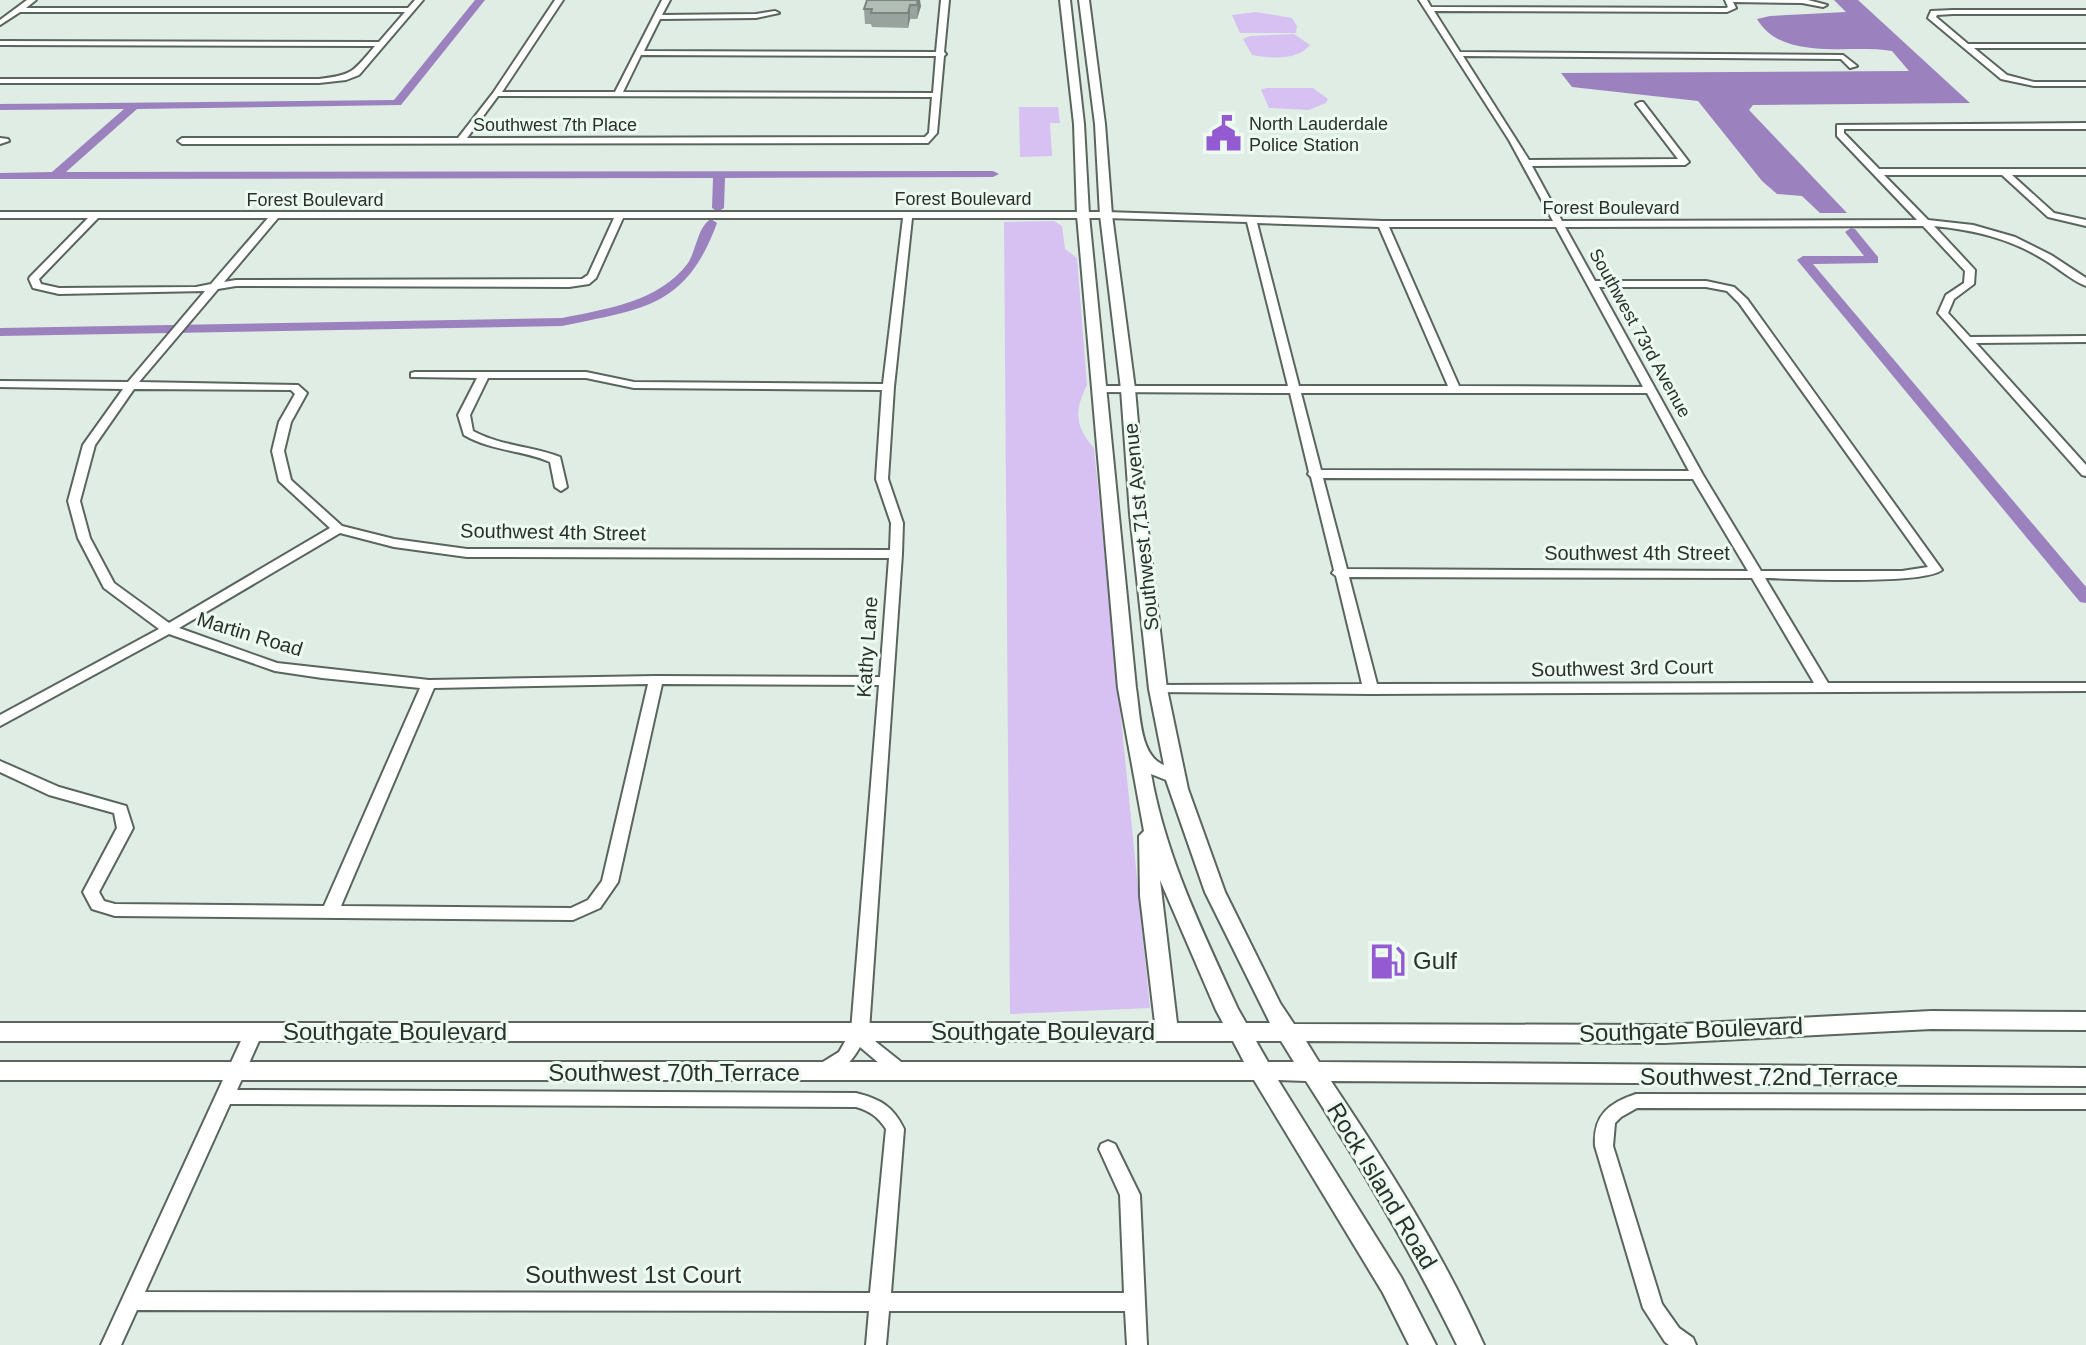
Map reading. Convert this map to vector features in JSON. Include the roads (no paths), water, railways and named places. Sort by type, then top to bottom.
[{"type":"main road","name":"Southwest 71st Avenue","points":[[1065,0],[1079,124],[1083,215],[1135,749],[1149,816],[1194,939],[1239,1032]]},
{"type":"main road","name":"Southwest 71st Avenue","points":[[1084,0],[1100,124],[1106,215],[1128,389],[1158,689],[1175,776],[1193,835],[1215,892],[1285,1032]]},
{"type":"main road","points":[[1135,749],[1148,766],[1175,776]]},
{"type":"main road","points":[[1149,816],[1150,896],[1167,1032]]},
{"type":"main road","name":"Southgate Boulevard","points":[[0,1032],[1664,1034],[1931,1020],[2086,1021]]},
{"type":"main road","name":"Rock Island Road","points":[[1239,1032],[1385,1273],[1423,1345]]},
{"type":"main road","name":"Rock Island Road","points":[[1285,1032],[1402,1214],[1471,1345]]},
{"type":"main road","name":"Southgate Boulevard","points":[[0,1071],[1311,1071],[2086,1077]]},
{"type":"street","points":[[0,23],[32,0]]},
{"type":"street","points":[[0,81],[319,81],[346,78],[356,73],[419,0]]},
{"type":"street","points":[[460,141],[496,94],[559,0]]},
{"type":"street","points":[[617,95],[666,0]]},
{"type":"street","points":[[496,94],[936,95],[945,0]]},
{"type":"street","points":[[1427,5],[1727,10],[1732,8],[1729,0],[1802,1],[1823,5]]},
{"type":"street","name":"Southwest 73rd Avenue","points":[[1427,5],[1526,163],[1697,475],[1823,686]]},
{"type":"street","points":[[18,10],[411,10]]},
{"type":"street","points":[[2086,12],[1934,13],[1932,18],[2004,77],[2016,82],[2086,84]]},
{"type":"street","points":[[658,17],[775,13]]},
{"type":"street","points":[[0,43],[380,44]]},
{"type":"street","points":[[1965,46],[2086,46]]},
{"type":"street","points":[[639,53],[942,54]]},
{"type":"street","points":[[1459,54],[1843,57],[1853,66]]},
{"type":"street","name":"Southwest 7th Place","points":[[182,141],[928,140],[933,133],[936,95]]},
{"type":"street","points":[[1526,163],[1685,162],[1640,104]]},
{"type":"street","points":[[2086,126],[1840,127],[1840,134],[1970,270],[1969,284],[1950,297],[1943,313],[2086,472]]},
{"type":"street","points":[[1875,172],[2086,172]]},
{"type":"street","points":[[2004,172],[2051,215],[2061,220],[2086,223]]},
{"type":"street","name":"Forest Boulevard","points":[[0,215],[1106,215],[1383,224],[1926,223],[1999,233],[2045,253],[2086,283]]},
{"type":"street","points":[[95,216],[34,279],[37,286],[59,291],[196,290],[217,285],[585,282],[592,276],[620,215]]},
{"type":"street","name":"Kathy Lane","points":[[860,1032],[896,554],[897,523],[882,479],[888,387],[908,215]]},
{"type":"street","name":"Martin Road","points":[[275,216],[131,385],[89,445],[74,501],[84,538],[109,585],[168,629],[275,667],[376,681],[429,684],[656,680],[886,681]]},
{"type":"street","points":[[1251,219],[1338,573],[1371,690]]},
{"type":"street","points":[[1383,224],[1455,390]]},
{"type":"street","name":"Southwest 4th Street","points":[[1338,573],[1902,575],[1936,570],[1743,301],[1730,289],[1706,284],[1591,284]]},
{"type":"street","points":[[1967,340],[2086,339]]},
{"type":"street","points":[[415,375],[586,375],[634,385],[888,387]]},
{"type":"street","points":[[484,375],[464,415],[468,433],[483,443],[514,451],[542,453],[556,460],[561,487]]},
{"type":"street","points":[[0,384],[131,385]]},
{"type":"street","name":"Southwest 4th Street","points":[[131,385],[294,387],[301,393],[285,422],[278,451],[285,481],[338,529],[394,543],[467,553],[896,554]]},
{"type":"street","points":[[1101,389],[1650,390]]},
{"type":"street","points":[[1314,474],[1697,475]]},
{"type":"street","points":[[0,721],[168,629],[338,529]]},
{"type":"street","points":[[0,766],[54,791],[121,810],[125,828],[91,892],[98,905],[115,910],[573,914],[594,904],[610,882],[656,680]]},
{"type":"street","points":[[330,912],[429,684]]},
{"type":"street","name":"Southwest 3rd Court","points":[[1158,689],[2086,687]]},
{"type":"street","points":[[111,1345],[254,1032]]},
{"type":"street","points":[[824,1070],[845,1057],[860,1032],[870,1047],[899,1070]]},
{"type":"street","name":"Southwest 70th Terrace","points":[[224,1097],[856,1100],[878,1106],[888,1114],[895,1129],[876,1345]]},
{"type":"street","name":"Southwest 72nd Terrace","points":[[1685,1344],[1672,1335],[1653,1308],[1604,1146],[1604,1123],[1610,1112],[1636,1101],[2086,1102]]},
{"type":"street","points":[[1108,1149],[1130,1195],[1137,1345]]},
{"type":"street","name":"Southwest 1st Court","points":[[132,1301],[1135,1302]]},
{"type":"waterway","points":[[0,107],[397,103],[480,0]]},
{"type":"waterway","points":[[55,176],[133,107]]},
{"type":"waterway","points":[[55,176],[993,174]]},
{"type":"waterway","points":[[718,208],[719,175]]},
{"type":"waterway","points":[[0,176],[55,176]]},
{"type":"waterway","points":[[0,332],[562,322],[617,310],[669,289],[694,263],[711,223]]},
{"type":"waterway","points":[[1851,232],[1874,260],[1803,260],[2086,598]]},
{"type":"place","name":"North Lauderdale Police Station","points":[[1223,134]]},
{"type":"place","name":"Gulf","points":[[1387,961]]}]
